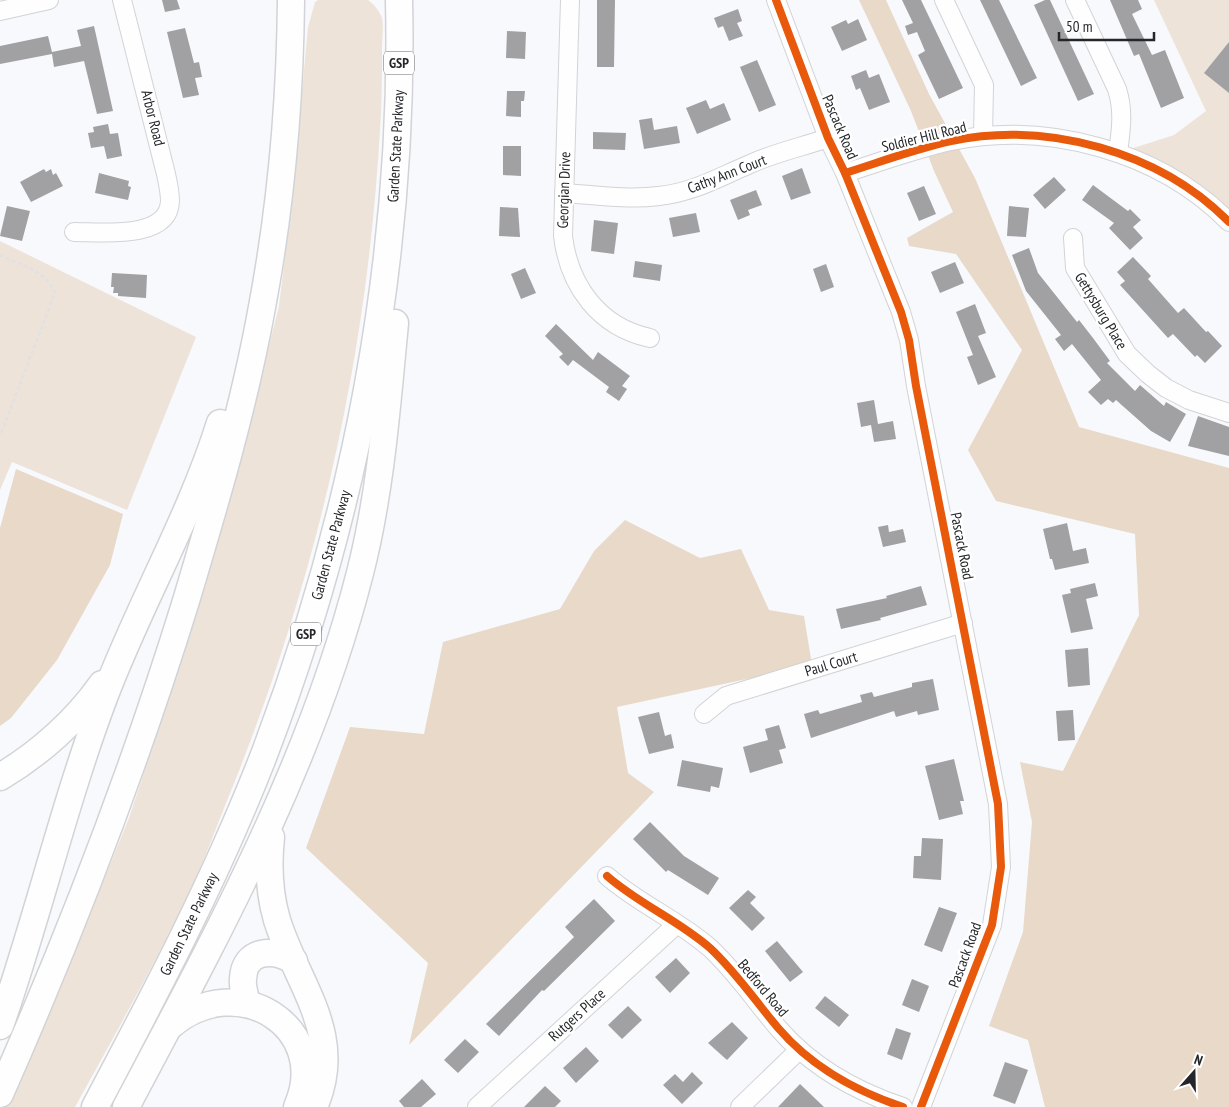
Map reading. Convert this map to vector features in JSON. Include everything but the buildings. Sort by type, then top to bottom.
[{"type":"highway","points":[[0,1094],[53,970],[129,775],[207,531],[236,424],[262,308],[277,216],[286,123],[291,0]]},
{"type":"highway","name":"Garden State Parkway","points":[[95,1107],[143,1017],[210,881],[261,762],[308,628],[347,484],[374,356],[391,218],[398,125],[399,0]]},
{"type":"highway","points":[[126,1107],[223,924],[274,818],[311,728],[343,635],[361,571],[374,506],[387,408],[405,222],[398,125]]},
{"type":"highway","points":[[0,1026],[86,748],[120,659],[166,559],[208,457],[228,395],[245,324],[277,216]]},
{"type":"highway","points":[[0,777],[33,755],[70,722],[98,690],[120,659]]},
{"type":"highway","points":[[274,818],[269,877],[278,921],[319,1020],[325,1045],[323,1083],[314,1107]]},
{"type":"highway","points":[[247,1003],[243,976],[252,959],[265,952],[272,952],[294,961]]},
{"type":"highway","points":[[168,1029],[179,1018],[200,1006],[222,1001],[247,1003],[276,1017],[296,1042],[301,1052],[304,1084],[297,1107]]},
{"type":"street","points":[[0,11],[49,0]]},
{"type":"street","name":"Arbor Road","points":[[74,232],[149,229],[163,220],[170,202],[166,174],[122,0]]},
{"type":"street","name":"Georgian Drive","points":[[570,0],[563,236],[565,255],[572,275],[594,308],[608,320],[625,329],[650,338]]},
{"type":"street","name":"Pascack Road","points":[[776,0],[828,138],[845,173],[901,312],[909,340],[916,386],[998,804],[1001,867],[998,894],[988,936],[921,1107]]},
{"type":"street","points":[[944,0],[984,85],[984,136]]},
{"type":"street","points":[[1075,0],[1118,89],[1123,117],[1118,153]]},
{"type":"street","name":"Soldier Hill Road","points":[[845,173],[919,149],[951,141],[984,136],[1016,135],[1054,138],[1118,153],[1174,180],[1201,198],[1229,222]]},
{"type":"street","name":"Cathy Ann Court","points":[[564,192],[633,198],[688,191],[716,181],[748,165],[828,138]]},
{"type":"street","name":"Gettysburg Place","points":[[1073,238],[1075,268],[1127,354],[1166,388],[1189,400],[1229,413]]},
{"type":"street","name":"Paul Court","points":[[704,714],[726,696],[963,623]]},
{"type":"street","name":"Bedford Road","points":[[607,876],[642,903],[677,924],[709,948],[799,1050],[846,1083],[875,1097],[903,1107]]},
{"type":"street","name":"Rutgers Place","points":[[476,1107],[677,924]]},
{"type":"street","points":[[740,1107],[799,1050]]},
{"type":"path","points":[[0,255],[40,274],[51,283],[55,293],[0,436]]},
{"type":"shaded area","points":[[318,0],[368,0],[375,6],[381,16],[383,29],[380,130],[373,216],[363,300],[350,384],[333,467],[313,548],[289,630],[262,711],[208,850],[151,968],[121,1024],[75,1107],[7,1107],[67,970],[129,818],[190,633],[228,508],[279,306],[292,199],[308,27],[315,2]]},
{"type":"shaded area","points":[[859,0],[886,0],[929,94],[975,178],[1079,427],[1229,468],[1229,1107],[1045,1107],[1028,1040],[989,1026],[1023,932],[1032,822],[1020,762],[1063,771],[1139,615],[1135,534],[996,501],[968,450],[1022,350],[956,254],[909,246],[907,238],[953,212],[934,171],[911,111]]},
{"type":"shaded area","points":[[1154,0],[1229,0],[1229,222],[1118,153],[1174,135],[1206,111]]},
{"type":"shaded area","points":[[0,241],[196,337],[127,510],[12,462],[0,490]]},
{"type":"shaded area","points":[[16,469],[123,514],[110,565],[57,660],[11,718],[0,726],[0,528]]},
{"type":"shaded area","points":[[625,520],[700,558],[741,549],[769,610],[804,616],[812,665],[617,707],[628,773],[654,792],[409,1045],[428,963],[306,848],[350,727],[424,734],[443,642],[560,609],[594,551]]},
{"type":"cycle path","points":[[776,0],[828,138],[845,173],[901,312],[909,340],[916,386],[998,804],[1001,867],[992,925],[921,1107]]},
{"type":"cycle path","points":[[845,173],[951,141],[988,136],[1025,135],[1063,139],[1100,147],[1136,160],[1170,177],[1201,197],[1229,222]]},
{"type":"cycle path","points":[[607,876],[710,948],[792,1043],[820,1066],[851,1085],[903,1107]]}]
